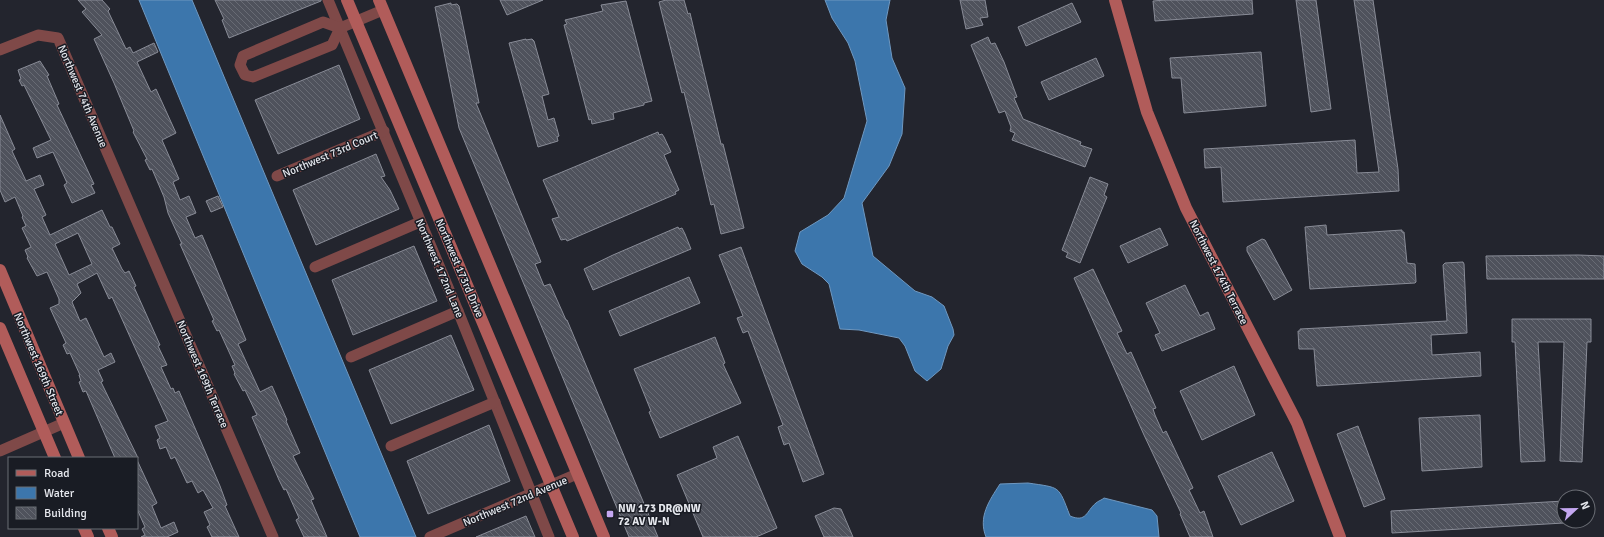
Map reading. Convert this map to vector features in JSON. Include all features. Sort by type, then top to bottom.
[{"type":"street","name":"Northwest 172nd Lane","points":[[328,0],[384,131],[549,537]]},
{"type":"street","name":"Northwest 173rd Drive","points":[[347,0],[573,537]]},
{"type":"street","name":"Northwest 174th Terrace","points":[[1115,0],[1147,112],[1186,208],[1297,423],[1340,537]]},
{"type":"street","points":[[340,28],[323,22],[243,56],[240,65],[245,75],[253,77],[332,45],[340,28],[381,5],[604,537]]},
{"type":"street","name":"Northwest 74th Avenue","points":[[0,50],[38,34],[58,38],[132,210]]},
{"type":"street","name":"Northwest 73rd Court","points":[[277,176],[384,131]]},
{"type":"street","name":"Northwest 169th Terrace","points":[[132,210],[273,537]]},
{"type":"street","points":[[315,266],[420,222]]},
{"type":"street","name":"Northwest 169th Street","points":[[0,270],[79,457]]},
{"type":"street","points":[[351,357],[458,311]]},
{"type":"street","name":"Northwest 169th Street","points":[[0,328],[54,457]]},
{"type":"street","points":[[390,446],[495,402]]},
{"type":"street","points":[[0,451],[64,423]]},
{"type":"street","name":"Northwest 72nd Avenue","points":[[430,537],[577,474]]},
{"type":"water","points":[[139,0],[192,0],[416,537],[360,537]]},
{"type":"water","points":[[825,0],[890,0],[886,20],[892,58],[905,88],[902,134],[889,166],[862,203],[873,256],[915,291],[932,297],[944,306],[953,329],[954,335],[948,346],[941,369],[927,381],[915,371],[905,346],[899,338],[859,330],[840,329],[829,284],[822,277],[802,264],[795,251],[800,232],[828,215],[844,198],[867,121],[855,61],[848,43],[832,18]]},
{"type":"water","points":[[1028,483],[1053,487],[1063,498],[1070,516],[1076,518],[1086,515],[1096,503],[1104,498],[1152,510],[1157,516],[1159,537],[986,537],[983,523],[984,516],[992,497],[1000,484]]},
{"type":"building","points":[[78,0],[102,0],[110,9],[108,11],[126,49],[130,47],[133,53],[154,43],[158,52],[137,62],[151,92],[156,89],[176,133],[162,140],[179,179],[173,182],[180,200],[189,196],[196,213],[186,217],[195,238],[202,235],[214,263],[246,340],[238,344],[260,392],[272,386],[287,420],[286,421],[300,453],[293,456],[314,499],[311,500],[327,537],[304,537],[296,520],[299,518],[286,489],[284,490],[279,480],[252,417],[257,415],[245,390],[243,391],[234,374],[235,373],[232,366],[235,365],[219,330],[217,331],[212,321],[214,320],[180,244],[182,244],[168,213],[164,197],[152,169],[150,170],[145,160],[147,159],[133,132],[134,131],[114,83],[94,39],[102,35],[82,12],[86,9]]},
{"type":"building","points":[[215,0],[321,1],[229,38],[222,20],[224,19]]},
{"type":"building","points":[[500,0],[543,0],[507,15]]},
{"type":"building","points":[[666,0],[684,0],[688,14],[690,13],[721,144],[723,144],[744,228],[721,234],[714,204],[711,205],[684,92],[682,93],[659,2]]},
{"type":"building","points":[[960,0],[985,0],[988,17],[980,18],[983,25],[966,29]]},
{"type":"building","points":[[1252,0],[1253,14],[1155,21],[1153,1]]},
{"type":"building","points":[[1296,0],[1316,0],[1331,109],[1311,112]]},
{"type":"building","points":[[1354,0],[1373,0],[1398,169],[1399,191],[1223,202],[1221,167],[1205,168],[1204,149],[1355,140],[1357,173],[1379,172]]},
{"type":"building","points":[[626,1],[652,101],[644,103],[644,105],[613,113],[614,119],[592,124],[591,119],[589,120],[564,25],[567,24],[565,20],[603,11],[601,5]]},
{"type":"building","points":[[451,3],[451,5],[457,4],[459,6],[479,103],[476,103],[541,262],[535,264],[544,286],[550,284],[567,320],[658,537],[629,537],[459,128],[435,7]]},
{"type":"building","points":[[1072,3],[1081,22],[1026,46],[1018,27]]},
{"type":"building","points":[[988,37],[991,44],[995,43],[1004,62],[1017,97],[1014,98],[1023,119],[1081,142],[1080,145],[1092,149],[1085,167],[1012,140],[1015,133],[1010,131],[1011,127],[1005,111],[999,113],[971,45]]},
{"type":"building","points":[[532,39],[534,41],[549,94],[542,96],[548,120],[554,118],[559,136],[557,137],[558,141],[538,147],[509,43]]},
{"type":"building","points":[[1261,52],[1266,106],[1184,113],[1181,78],[1172,78],[1170,58]]},
{"type":"building","points":[[1096,58],[1104,76],[1049,100],[1041,82]]},
{"type":"building","points":[[40,61],[49,75],[47,76],[59,104],[57,105],[94,184],[91,185],[95,193],[72,203],[64,185],[67,183],[53,152],[37,158],[33,148],[51,140],[24,85],[22,86],[19,80],[21,79],[18,70]]},
{"type":"building","points":[[339,65],[360,119],[278,154],[255,100]]},
{"type":"building","points":[[0,115],[15,149],[12,151],[26,181],[40,175],[44,185],[34,189],[46,215],[42,217],[50,235],[102,210],[110,227],[112,227],[120,244],[112,248],[122,269],[125,273],[129,271],[136,286],[134,287],[160,345],[158,346],[167,365],[161,367],[171,389],[173,388],[175,393],[179,391],[220,486],[227,505],[225,506],[239,537],[212,537],[207,527],[210,525],[204,512],[213,508],[203,490],[198,493],[192,481],[187,483],[175,457],[171,459],[166,447],[160,449],[157,440],[160,438],[155,426],[168,421],[112,297],[109,299],[97,273],[77,284],[81,293],[72,302],[80,321],[86,318],[104,357],[111,353],[115,362],[98,370],[103,381],[101,382],[138,457],[115,457],[86,391],[83,392],[79,382],[81,381],[80,375],[70,353],[67,354],[63,345],[66,343],[50,308],[59,304],[59,299],[47,272],[37,276],[27,258],[28,257],[25,250],[31,247],[22,228],[26,226],[15,197],[5,202],[0,190]],"holes":[[[78,233],[92,264],[69,275],[55,244]]]},
{"type":"building","points":[[658,132],[659,135],[662,134],[664,137],[671,152],[664,155],[679,190],[675,192],[676,194],[567,241],[566,239],[561,240],[552,219],[559,217],[543,180]]},
{"type":"building","points":[[376,154],[385,176],[381,177],[390,190],[399,209],[316,245],[293,190]]},
{"type":"building","points":[[1090,177],[1108,184],[1104,195],[1107,197],[1080,263],[1066,257],[1068,253],[1062,250]]},
{"type":"building","points":[[218,196],[223,207],[211,212],[206,201]]},
{"type":"building","points":[[1326,225],[1327,235],[1402,230],[1402,232],[1404,232],[1407,263],[1415,264],[1416,282],[1310,289],[1305,227]]},
{"type":"building","points":[[678,227],[679,229],[682,228],[691,249],[593,290],[584,269]]},
{"type":"building","points":[[1160,228],[1168,245],[1128,263],[1120,246]]},
{"type":"building","points":[[1262,239],[1265,240],[1292,290],[1274,300],[1247,251],[1247,247]]},
{"type":"building","points":[[414,246],[437,301],[353,335],[332,280]]},
{"type":"building","points":[[741,247],[824,474],[803,482],[789,443],[784,445],[778,427],[783,425],[748,331],[743,333],[737,318],[743,316],[719,255]]},
{"type":"building","points":[[1486,256],[1604,256],[1604,279],[1487,279]]},
{"type":"building","points":[[1463,262],[1467,333],[1431,335],[1432,355],[1480,352],[1481,376],[1317,386],[1314,349],[1299,349],[1298,331],[1300,331],[1300,329],[1447,321],[1443,265],[1445,263]]},
{"type":"building","points":[[1093,269],[1122,331],[1117,333],[1127,354],[1131,352],[1156,408],[1153,409],[1155,415],[1163,433],[1166,431],[1193,488],[1189,490],[1200,513],[1204,511],[1213,537],[1190,537],[1180,514],[1181,513],[1144,435],[1074,278]]},
{"type":"building","points":[[689,277],[700,303],[620,336],[609,311]]},
{"type":"building","points":[[1185,285],[1200,316],[1208,312],[1215,329],[1162,351],[1155,335],[1160,333],[1146,303]]},
{"type":"building","points":[[1512,319],[1591,319],[1591,342],[1587,342],[1582,462],[1560,461],[1564,342],[1538,342],[1545,461],[1521,462],[1515,342],[1512,342]]},
{"type":"building","points":[[451,335],[474,390],[391,424],[369,370]]},
{"type":"building","points":[[715,337],[725,363],[723,364],[741,403],[660,438],[634,369]]},
{"type":"building","points":[[1234,366],[1255,415],[1202,440],[1180,391]]},
{"type":"building","points":[[1480,415],[1482,467],[1422,471],[1419,418]]},
{"type":"building","points":[[489,425],[510,481],[428,514],[407,461]]},
{"type":"building","points":[[1358,426],[1385,499],[1364,507],[1337,434]]},
{"type":"building","points":[[738,436],[777,528],[756,537],[703,537],[677,475],[717,458],[713,447]]},
{"type":"building","points":[[1272,452],[1294,501],[1241,525],[1218,476]]},
{"type":"building","points":[[138,462],[157,503],[152,506],[161,528],[174,522],[178,532],[167,537],[141,537],[145,535],[142,529],[145,527],[138,511]]},
{"type":"building","points":[[1556,501],[1556,523],[1392,533],[1391,511]]},
{"type":"building","points":[[834,508],[841,509],[853,537],[824,537],[815,516]]},
{"type":"building","points":[[526,516],[535,537],[476,537]]},
{"type":"place","name":"NW 173 DR@NW 72 AV W-N","points":[[610,514]]}]
